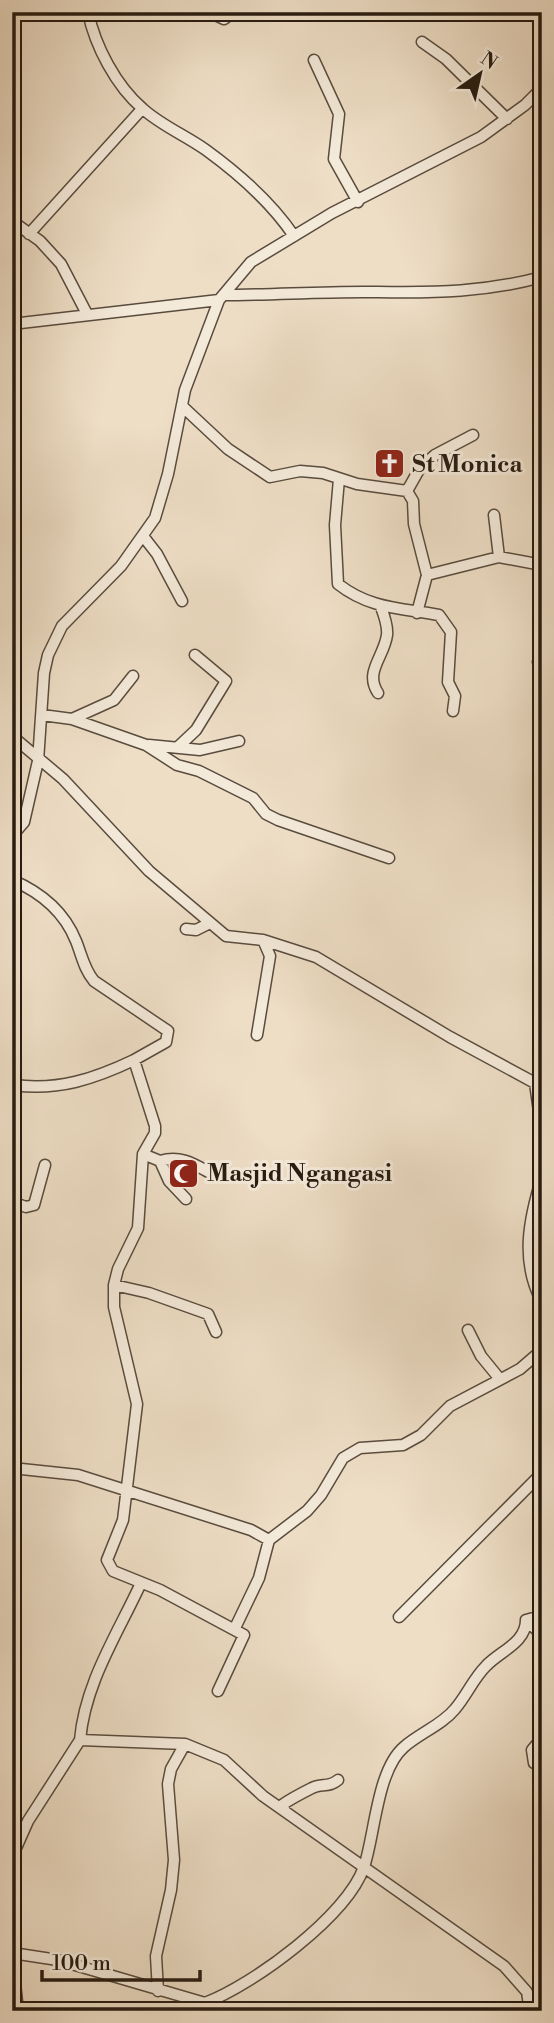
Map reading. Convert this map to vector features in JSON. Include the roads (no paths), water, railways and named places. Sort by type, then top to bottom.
[{"type":"street","points":[[88,12],[120,84],[142,109],[204,149],[237,175],[274,208],[294,236]]},
{"type":"street","points":[[209,12],[224,19],[233,12]]},
{"type":"street","points":[[422,42],[446,59],[506,119]]},
{"type":"street","points":[[314,60],[339,114],[334,159],[358,202]]},
{"type":"street","points":[[12,835],[24,822],[38,761],[38,729],[43,715],[44,673],[62,626],[121,566],[155,518],[191,370],[221,297],[251,262],[294,236],[481,136],[542,88]]},
{"type":"street","points":[[29,234],[142,109]]},
{"type":"street","points":[[12,220],[61,264],[87,314]]},
{"type":"street","points":[[12,324],[221,297],[377,292],[422,295],[510,286],[542,277]]},
{"type":"street","points":[[182,405],[228,449],[270,477],[300,471],[323,472],[339,479],[407,491],[413,501],[414,524],[427,575],[418,613]]},
{"type":"street","points":[[407,491],[420,468],[435,455],[473,435]]},
{"type":"street","points":[[339,479],[335,525],[338,584],[363,601],[381,607],[439,615],[451,632],[448,682],[455,696],[453,712]]},
{"type":"street","points":[[494,514],[499,557]]},
{"type":"street","points":[[143,536],[157,554],[182,601]]},
{"type":"street","points":[[427,575],[499,557],[542,565]]},
{"type":"street","points":[[379,693],[372,684],[373,671],[388,634],[381,607]]},
{"type":"street","points":[[179,746],[196,730],[226,681],[195,655]]},
{"type":"street","points":[[72,719],[114,700],[133,677]]},
{"type":"street","points":[[43,715],[72,719],[146,745],[177,765],[199,771],[253,798],[266,814],[278,820],[389,858]]},
{"type":"street","points":[[12,736],[38,761],[46,763],[63,779],[126,849],[226,936],[263,940],[327,962],[450,1037],[539,1079],[542,1132]]},
{"type":"street","points":[[146,745],[200,750],[239,741]]},
{"type":"street","points":[[12,880],[32,888],[54,905],[75,938],[87,973],[94,981],[168,1031],[166,1042],[104,1074],[44,1089],[14,1085]]},
{"type":"street","points":[[186,929],[196,930],[210,923]]},
{"type":"street","points":[[257,1035],[270,956],[263,940]]},
{"type":"street","points":[[134,1060],[155,1121],[155,1133],[143,1154],[138,1228],[114,1284],[114,1307],[137,1404],[122,1520],[108,1566],[235,1628],[244,1635],[218,1691]]},
{"type":"street","points":[[143,1154],[160,1161],[172,1157],[187,1160],[212,1174]]},
{"type":"street","points":[[160,1161],[169,1181],[186,1199]]},
{"type":"street","points":[[12,1202],[26,1207],[34,1205],[46,1165]]},
{"type":"street","points":[[542,1177],[528,1238],[528,1272],[542,1302]]},
{"type":"street","points":[[114,1284],[208,1314],[216,1332]]},
{"type":"street","points":[[468,1330],[481,1356],[499,1378]]},
{"type":"street","points":[[235,1628],[259,1578],[269,1540],[307,1511],[343,1458],[360,1448],[403,1445],[421,1435],[450,1406],[520,1369],[542,1350]]},
{"type":"street","points":[[12,1468],[78,1475],[251,1530],[269,1540]]},
{"type":"street","points":[[399,1618],[542,1473]]},
{"type":"street","points":[[12,1857],[28,1821],[80,1740],[83,1710],[91,1683],[141,1583]]},
{"type":"street","points":[[526,1620],[537,1617],[542,1609]]},
{"type":"street","points":[[526,1620],[542,1635]]},
{"type":"street","points":[[18,2011],[12,1954],[58,1960],[204,2007],[317,1930],[338,1909],[363,1869],[387,1773],[402,1748],[455,1710],[486,1665],[519,1639],[526,1629],[526,1620]]},
{"type":"street","points":[[542,1738],[532,1750],[542,1776]]},
{"type":"street","points":[[80,1740],[184,1744],[224,1760],[263,1796],[504,1966],[527,1992],[530,2011]]},
{"type":"street","points":[[158,1991],[156,1964],[172,1890],[174,1860],[168,1784],[171,1769],[181,1756],[184,1744]]},
{"type":"street","points":[[285,1811],[282,1805],[293,1797],[314,1787],[331,1786],[338,1780]]},
{"type":"place","name":"St Monica","points":[[389,464]]},
{"type":"place","name":"Masjid Ngangasi","points":[[184,1173]]}]
